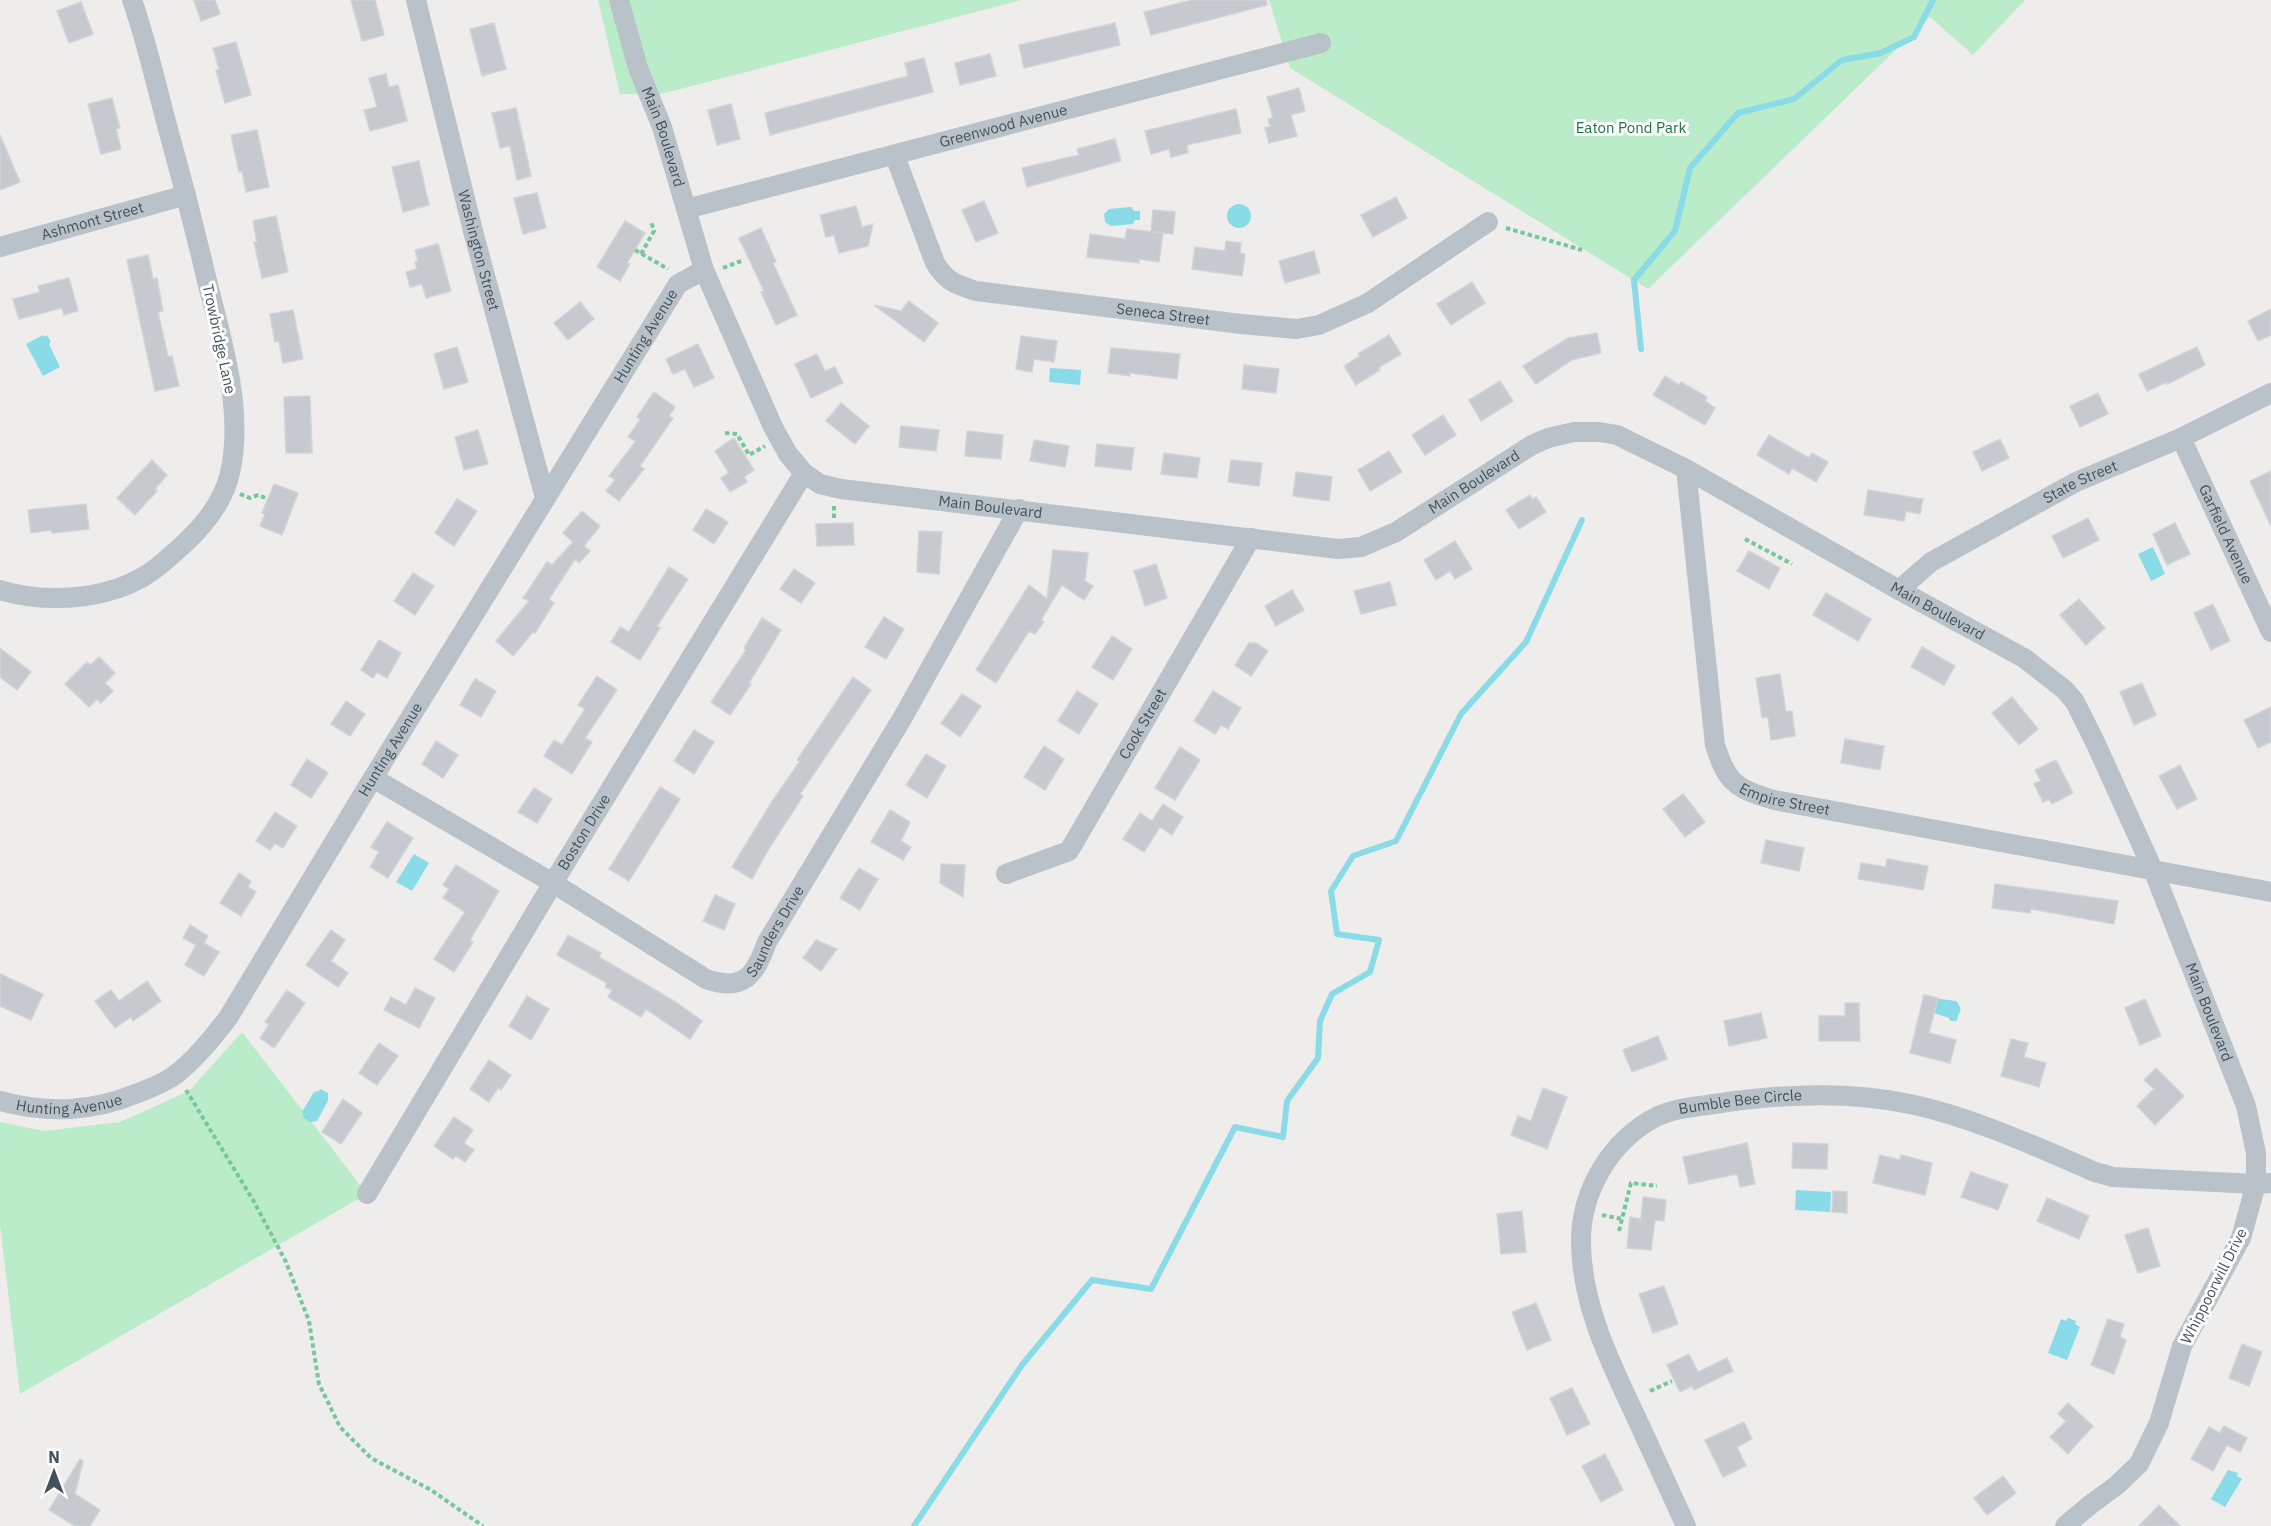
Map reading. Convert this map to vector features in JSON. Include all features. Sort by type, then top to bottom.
[{"type":"street","name":"Trowbridge Lane","points":[[0,590],[20,596],[57,598],[92,595],[123,586],[152,572],[190,539],[210,516],[230,475],[234,449],[234,418],[225,354],[186,195],[132,0]]},
{"type":"street","name":"Washington Street","points":[[416,0],[473,231],[545,498]]},
{"type":"street","name":"Main Boulevard","points":[[619,0],[638,68],[662,127],[704,270],[773,427],[788,454],[804,473],[820,484],[841,489],[1338,549],[1361,547],[1396,532],[1532,445],[1548,438],[1574,432],[1599,432],[1617,435],[1686,468],[1899,590],[2024,658],[2065,690],[2095,742],[2154,872],[2246,1106],[2263,1184]]},
{"type":"street","name":"Greenwood Avenue","points":[[686,209],[1321,43]]},
{"type":"street","name":"Seneca Street","points":[[895,156],[935,263],[944,277],[953,284],[976,291],[1241,324],[1297,329],[1319,325],[1368,303],[1488,222]]},
{"type":"street","name":"Ashmont Street","points":[[0,247],[186,195]]},
{"type":"street","name":"Hunting Avenue","points":[[0,1101],[38,1109],[83,1109],[116,1102],[161,1084],[188,1064],[210,1041],[228,1018],[545,498],[681,283],[704,270]]},
{"type":"street","name":"State Street","points":[[1899,590],[1931,562],[2076,482],[2181,438],[2271,393]]},
{"type":"street","name":"Garfield Avenue","points":[[2181,438],[2271,632]]},
{"type":"street","name":"Empire Street","points":[[1686,468],[1715,745],[1722,767],[1732,781],[1748,793],[1774,800],[2154,872],[2271,892]]},
{"type":"street","name":"Boston Drive","points":[[367,1194],[553,882],[804,473]]},
{"type":"street","name":"Saunders Drive","points":[[373,778],[553,882],[706,979],[731,985],[740,982],[750,976],[759,964],[767,942],[903,717],[1019,509]]},
{"type":"street","name":"Cook Street","points":[[1006,874],[1069,851],[1251,538]]},
{"type":"street","name":"Bumble Bee Circle","points":[[1680,1524],[1597,1331],[1585,1285],[1581,1244],[1584,1213],[1596,1175],[1622,1143],[1655,1117],[1673,1110],[1756,1098],[1870,1096],[1911,1104],[1957,1117],[2113,1177],[2263,1184]]},
{"type":"street","name":"Whippoorwill Drive","points":[[2065,1526],[2118,1485],[2139,1464],[2159,1423],[2182,1346],[2241,1238],[2263,1184]]},
{"type":"path","points":[[641,254],[654,231],[651,221]]},
{"type":"path","points":[[1488,222],[1582,250]]},
{"type":"path","points":[[635,250],[668,270],[681,283]]},
{"type":"path","points":[[726,433],[737,434],[749,455],[759,449]]},
{"type":"path","points":[[239,494],[250,498],[258,495],[268,499]]},
{"type":"path","points":[[1745,539],[1792,564]]},
{"type":"path","points":[[182,1085],[209,1126],[286,1262],[309,1321],[319,1384],[340,1426],[371,1458],[431,1490],[483,1526]]},
{"type":"path","points":[[1619,1231],[1631,1183],[1657,1186]]},
{"type":"path","points":[[1609,1216],[1622,1219]]},
{"type":"path","points":[[1650,1391],[1672,1380]]},
{"type":"green space","points":[[598,0],[1022,0],[661,94],[620,94]]},
{"type":"green space","name":"Eaton Pond Park","points":[[1269,0],[2025,0],[1973,55],[1930,17],[1648,289],[1290,68]]},
{"type":"green space","points":[[242,1032],[367,1194],[20,1394],[0,1224],[0,1122],[44,1131],[120,1122],[189,1091]]},
{"type":"water","points":[[1239,204],[1244,205],[1250,211],[1250,221],[1244,227],[1239,228],[1234,227],[1228,221],[1227,216],[1228,211],[1234,205]]},
{"type":"water","points":[[1131,207],[1134,211],[1140,211],[1140,220],[1135,220],[1133,224],[1111,226],[1105,222],[1104,214],[1109,209]]},
{"type":"water","points":[[43,335],[44,337],[47,335],[51,342],[49,344],[60,367],[43,376],[26,344]]},
{"type":"water","points":[[1050,368],[1081,370],[1080,385],[1049,382]]},
{"type":"water","points":[[2153,547],[2165,574],[2151,581],[2138,554]]},
{"type":"water","points":[[414,854],[429,863],[412,891],[396,882]]},
{"type":"water","points":[[1934,998],[1956,1001],[1961,1010],[1957,1021],[1950,1021],[1949,1018],[1931,1012]]},
{"type":"water","points":[[320,1089],[328,1093],[328,1101],[317,1121],[310,1122],[304,1118],[302,1112],[314,1092]]},
{"type":"water","points":[[1796,1190],[1831,1192],[1830,1212],[1795,1210]]},
{"type":"water","points":[[2068,1318],[2076,1321],[2075,1324],[2080,1327],[2067,1360],[2048,1353],[2061,1319],[2066,1321]]},
{"type":"water","points":[[2228,1470],[2238,1473],[2237,1476],[2242,1479],[2225,1507],[2211,1499]]},
{"type":"building","points":[[194,0],[215,0],[220,14],[201,21]]},
{"type":"building","points":[[351,0],[375,0],[384,35],[362,41]]},
{"type":"building","points":[[1192,0],[1266,0],[1267,5],[1151,35],[1144,12]]},
{"type":"building","points":[[81,2],[93,34],[69,43],[57,11]]},
{"type":"building","points":[[494,23],[506,69],[482,76],[470,29]]},
{"type":"building","points":[[1115,23],[1120,45],[1024,68],[1019,45]]},
{"type":"building","points":[[236,42],[251,95],[225,103],[213,48]]},
{"type":"building","points":[[990,54],[996,76],[960,85],[955,63]]},
{"type":"building","points":[[924,58],[933,92],[770,135],[765,113],[908,76],[905,63]]},
{"type":"building","points":[[386,74],[389,87],[398,85],[407,121],[370,131],[364,110],[377,107],[369,78]]},
{"type":"building","points":[[1299,88],[1305,111],[1291,115],[1297,136],[1269,143],[1265,128],[1270,126],[1268,119],[1273,118],[1267,97]]},
{"type":"building","points":[[112,98],[120,128],[116,129],[121,149],[101,154],[88,104]]},
{"type":"building","points":[[731,104],[740,139],[717,145],[708,110]]},
{"type":"building","points":[[516,108],[531,176],[517,180],[510,146],[500,148],[492,113]]},
{"type":"building","points":[[1236,109],[1241,133],[1187,145],[1188,153],[1171,157],[1169,149],[1151,154],[1145,131]]},
{"type":"building","points":[[257,130],[269,187],[246,192],[231,135]]},
{"type":"building","points":[[0,135],[20,182],[0,190]]},
{"type":"building","points":[[1115,139],[1121,161],[1027,187],[1022,168],[1079,155],[1077,149]]},
{"type":"building","points":[[419,161],[429,205],[403,212],[392,167]]},
{"type":"building","points":[[537,193],[546,228],[523,234],[514,198]]},
{"type":"building","points":[[1396,197],[1407,218],[1373,237],[1361,215]]},
{"type":"building","points":[[984,201],[998,233],[976,242],[962,210]]},
{"type":"building","points":[[856,206],[862,227],[873,224],[868,246],[839,253],[834,235],[826,237],[820,215]]},
{"type":"building","points":[[1153,210],[1175,212],[1173,234],[1151,232]]},
{"type":"building","points":[[276,216],[288,272],[262,278],[254,242],[257,242],[253,221]]},
{"type":"building","points":[[625,221],[645,233],[627,263],[630,264],[620,281],[597,267]]},
{"type":"building","points":[[761,228],[776,262],[773,263],[797,315],[776,325],[761,292],[764,291],[739,238]]},
{"type":"building","points":[[1127,229],[1163,233],[1159,262],[1139,259],[1139,263],[1087,257],[1090,234],[1125,239]]},
{"type":"building","points":[[1226,241],[1241,243],[1240,253],[1245,254],[1242,276],[1192,269],[1195,247],[1225,251]]},
{"type":"building","points":[[438,244],[451,291],[426,298],[422,284],[410,287],[406,272],[417,269],[415,262],[418,261],[415,250]]},
{"type":"building","points":[[1314,251],[1320,273],[1285,283],[1279,261]]},
{"type":"building","points":[[148,255],[153,279],[157,278],[163,311],[158,312],[168,357],[172,356],[179,386],[155,391],[127,260]]},
{"type":"building","points":[[69,278],[78,311],[64,315],[62,308],[19,319],[13,299],[40,292],[38,286]]},
{"type":"building","points":[[1472,282],[1485,303],[1451,325],[1437,304]]},
{"type":"building","points":[[909,301],[938,323],[924,342],[874,305],[901,311]]},
{"type":"building","points":[[580,302],[594,319],[568,340],[554,323]]},
{"type":"building","points":[[2271,309],[2271,335],[2258,341],[2248,321]]},
{"type":"building","points":[[293,310],[303,359],[283,363],[279,341],[275,342],[270,314]]},
{"type":"building","points":[[1597,333],[1601,353],[1572,360],[1536,384],[1523,366],[1568,338]]},
{"type":"building","points":[[1389,335],[1401,354],[1356,385],[1344,366],[1360,356],[1358,354]]},
{"type":"building","points":[[1021,336],[1057,341],[1054,362],[1034,359],[1032,372],[1016,369]]},
{"type":"building","points":[[698,344],[714,378],[694,387],[685,369],[673,374],[666,359]]},
{"type":"building","points":[[457,347],[468,382],[444,389],[434,354]]},
{"type":"building","points":[[2197,347],[2205,365],[2168,384],[2167,382],[2147,391],[2139,374]]},
{"type":"building","points":[[1111,348],[1180,354],[1177,379],[1130,373],[1130,376],[1108,373]]},
{"type":"building","points":[[817,354],[825,371],[835,367],[843,383],[811,398],[795,364]]},
{"type":"building","points":[[1244,365],[1279,369],[1276,393],[1242,389]]},
{"type":"building","points":[[1665,376],[1707,397],[1705,401],[1715,408],[1705,425],[1653,395]]},
{"type":"building","points":[[1500,381],[1513,401],[1481,421],[1469,400]]},
{"type":"building","points":[[654,392],[675,407],[669,416],[673,418],[640,466],[644,469],[619,501],[606,491],[615,480],[609,476],[636,441],[628,437],[640,420],[637,417]]},
{"type":"building","points":[[2098,393],[2108,414],[2080,427],[2070,406]]},
{"type":"building","points":[[310,396],[312,453],[286,453],[284,397]]},
{"type":"building","points":[[841,403],[869,426],[855,444],[826,421]]},
{"type":"building","points":[[1443,415],[1456,435],[1425,455],[1412,435]]},
{"type":"building","points":[[901,426],[939,430],[936,451],[899,447]]},
{"type":"building","points":[[478,430],[488,464],[464,470],[455,437]]},
{"type":"building","points":[[967,431],[1003,435],[1001,459],[965,456]]},
{"type":"building","points":[[1769,435],[1809,458],[1812,453],[1828,462],[1816,482],[1792,468],[1789,474],[1757,455]]},
{"type":"building","points":[[734,438],[754,470],[744,477],[747,482],[730,492],[721,478],[729,473],[715,451]]},
{"type":"building","points":[[2000,439],[2009,458],[1982,471],[1973,452]]},
{"type":"building","points":[[1034,440],[1069,446],[1065,467],[1030,461]]},
{"type":"building","points":[[1097,444],[1134,448],[1131,470],[1095,466]]},
{"type":"building","points":[[1389,451],[1402,472],[1370,491],[1358,470]]},
{"type":"building","points":[[1164,453],[1200,458],[1197,478],[1161,474]]},
{"type":"building","points":[[152,460],[167,475],[155,489],[157,491],[135,515],[117,498]]},
{"type":"building","points":[[1231,460],[1262,463],[1259,486],[1228,482]]},
{"type":"building","points":[[2271,471],[2271,526],[2250,481]]},
{"type":"building","points":[[1296,472],[1332,477],[1329,501],[1293,496]]},
{"type":"building","points":[[274,484],[298,493],[282,535],[260,526],[265,514],[262,513]]},
{"type":"building","points":[[1868,490],[1923,499],[1920,514],[1906,511],[1904,521],[1864,515]]},
{"type":"building","points":[[1530,495],[1532,499],[1536,497],[1546,512],[1519,529],[1506,510]]},
{"type":"building","points":[[457,499],[477,511],[454,546],[435,533]]},
{"type":"building","points":[[86,504],[89,529],[31,533],[28,510]]},
{"type":"building","points":[[706,509],[728,522],[714,544],[693,530]]},
{"type":"building","points":[[582,511],[600,526],[584,546],[590,551],[579,563],[575,559],[549,599],[554,603],[535,633],[533,632],[513,656],[496,641],[529,601],[523,598],[547,562],[552,565],[573,542],[563,533]]},
{"type":"building","points":[[2088,518],[2099,540],[2063,558],[2052,536]]},
{"type":"building","points":[[853,523],[854,545],[817,546],[816,524]]},
{"type":"building","points":[[2175,523],[2190,554],[2167,565],[2153,534]]},
{"type":"building","points":[[919,531],[942,532],[939,574],[917,572]]},
{"type":"building","points":[[1455,541],[1472,569],[1455,579],[1450,571],[1436,580],[1424,560]]},
{"type":"building","points":[[1053,550],[1088,553],[1085,581],[1093,586],[1084,600],[1062,585],[1041,620],[1044,622],[1035,634],[1029,631],[996,683],[976,670],[1029,585],[1047,599]]},
{"type":"building","points":[[1749,551],[1780,568],[1769,589],[1737,571]]},
{"type":"building","points":[[1156,564],[1167,598],[1145,606],[1134,571]]},
{"type":"building","points":[[669,567],[688,579],[657,626],[660,628],[640,660],[611,642],[620,627],[629,632]]},
{"type":"building","points":[[794,569],[815,583],[801,603],[780,589]]},
{"type":"building","points":[[413,573],[434,586],[415,615],[394,601]]},
{"type":"building","points":[[1390,582],[1396,605],[1361,614],[1354,591]]},
{"type":"building","points":[[1292,590],[1304,610],[1276,626],[1265,606]]},
{"type":"building","points":[[1826,593],[1871,619],[1858,641],[1813,615]]},
{"type":"building","points":[[2079,599],[2105,628],[2086,645],[2060,615]]},
{"type":"building","points":[[2213,604],[2230,641],[2211,650],[2194,613]]},
{"type":"building","points":[[884,617],[904,629],[886,659],[865,647]]},
{"type":"building","points":[[762,618],[781,630],[749,683],[751,684],[730,715],[711,702],[746,650],[744,648]]},
{"type":"building","points":[[1112,636],[1132,649],[1113,680],[1092,667]]},
{"type":"building","points":[[379,640],[401,653],[387,678],[377,672],[373,678],[361,670]]},
{"type":"building","points":[[1249,643],[1256,643],[1268,651],[1251,676],[1235,665]]},
{"type":"building","points":[[1922,647],[1955,666],[1944,685],[1911,667]]},
{"type":"building","points":[[0,648],[31,672],[17,690],[0,677]]},
{"type":"building","points":[[99,657],[115,673],[105,683],[113,691],[101,703],[97,699],[89,707],[65,684],[87,662],[90,665]]},
{"type":"building","points":[[1780,674],[1786,712],[1792,711],[1795,736],[1771,740],[1768,717],[1762,718],[1756,678]]},
{"type":"building","points":[[597,676],[617,690],[585,738],[592,742],[572,774],[544,756],[554,740],[562,745],[585,709],[578,705]]},
{"type":"building","points":[[853,677],[871,690],[800,794],[803,796],[752,879],[732,867],[800,761],[797,760]]},
{"type":"building","points":[[475,679],[496,691],[481,717],[460,705]]},
{"type":"building","points":[[2142,683],[2156,715],[2134,725],[2120,692]]},
{"type":"building","points":[[1077,691],[1098,704],[1079,734],[1058,721]]},
{"type":"building","points":[[1213,691],[1241,708],[1228,729],[1221,725],[1215,734],[1194,721]]},
{"type":"building","points":[[962,694],[981,706],[960,737],[941,723]]},
{"type":"building","points":[[2012,697],[2038,729],[2019,745],[1992,713]]},
{"type":"building","points":[[346,701],[365,714],[350,736],[331,724]]},
{"type":"building","points":[[2271,707],[2271,742],[2258,748],[2244,720]]},
{"type":"building","points":[[694,730],[714,742],[694,774],[674,761]]},
{"type":"building","points":[[1845,739],[1884,746],[1880,770],[1841,763]]},
{"type":"building","points":[[436,741],[458,755],[443,778],[422,764]]},
{"type":"building","points":[[1044,746],[1064,759],[1045,790],[1024,777]]},
{"type":"building","points":[[1180,747],[1200,760],[1175,800],[1155,788]]},
{"type":"building","points":[[926,754],[946,766],[927,798],[906,785]]},
{"type":"building","points":[[307,759],[328,773],[311,798],[291,785]]},
{"type":"building","points":[[2056,760],[2073,793],[2052,804],[2049,799],[2043,802],[2034,784],[2041,781],[2035,770]]},
{"type":"building","points":[[2180,765],[2197,799],[2177,809],[2159,776]]},
{"type":"building","points":[[660,787],[680,799],[629,881],[609,869]]},
{"type":"building","points":[[534,788],[552,799],[537,823],[518,812]]},
{"type":"building","points":[[1683,794],[1705,822],[1685,837],[1663,809]]},
{"type":"building","points":[[1163,804],[1183,817],[1172,835],[1160,827],[1144,852],[1123,839],[1140,813],[1152,821]]},
{"type":"building","points":[[890,810],[910,822],[901,841],[911,847],[903,860],[871,842]]},
{"type":"building","points":[[275,812],[297,826],[283,848],[275,843],[270,850],[256,841]]},
{"type":"building","points":[[387,822],[413,838],[388,878],[370,867],[379,852],[371,847]]},
{"type":"building","points":[[1766,840],[1804,848],[1799,871],[1761,863]]},
{"type":"building","points":[[1887,859],[1928,866],[1923,890],[1858,879],[1861,863],[1886,867]]},
{"type":"building","points":[[941,864],[965,865],[963,897],[940,883]]},
{"type":"building","points":[[456,865],[499,891],[470,940],[473,942],[454,972],[434,959],[465,912],[443,898],[449,889],[443,885]]},
{"type":"building","points":[[859,868],[878,879],[860,910],[840,898]]},
{"type":"building","points":[[239,873],[251,881],[248,887],[256,892],[241,916],[220,903]]},
{"type":"building","points":[[1995,884],[2118,901],[2114,924],[2031,909],[2030,913],[1992,908]]},
{"type":"building","points":[[715,895],[735,904],[724,930],[703,921]]},
{"type":"building","points":[[190,925],[208,936],[204,943],[219,952],[204,976],[185,965],[196,945],[183,938]]},
{"type":"building","points":[[331,930],[345,940],[331,961],[348,973],[338,987],[306,965]]},
{"type":"building","points":[[568,935],[601,953],[599,957],[674,1001],[702,1021],[690,1039],[646,1009],[641,1017],[608,997],[612,990],[605,987],[607,983],[557,955]]},
{"type":"building","points":[[816,940],[837,949],[821,971],[803,958]]},
{"type":"building","points":[[0,974],[43,994],[31,1020],[0,1006]]},
{"type":"building","points":[[147,981],[161,1001],[133,1021],[131,1017],[115,1028],[95,1001],[111,990],[119,1001]]},
{"type":"building","points":[[415,988],[435,998],[419,1028],[384,1010],[391,997],[406,1005]]},
{"type":"building","points":[[287,990],[305,1003],[274,1048],[260,1038],[269,1025],[265,1022]]},
{"type":"building","points":[[1924,995],[1938,998],[1929,1033],[1956,1040],[1950,1063],[1910,1053]]},
{"type":"building","points":[[527,996],[549,1009],[531,1040],[509,1026]]},
{"type":"building","points":[[2145,999],[2161,1036],[2140,1045],[2125,1008]]},
{"type":"building","points":[[1845,1003],[1859,1003],[1860,1041],[1819,1041],[1819,1016],[1845,1016]]},
{"type":"building","points":[[1761,1013],[1767,1038],[1729,1046],[1724,1021]]},
{"type":"building","points":[[1658,1036],[1667,1059],[1632,1072],[1623,1050]]},
{"type":"building","points":[[2011,1039],[2028,1043],[2024,1057],[2046,1063],[2039,1087],[2001,1076]]},
{"type":"building","points":[[379,1043],[398,1056],[377,1085],[359,1073]]},
{"type":"building","points":[[489,1060],[511,1075],[501,1090],[498,1088],[489,1102],[470,1089]]},
{"type":"building","points":[[2156,1068],[2184,1096],[2155,1125],[2137,1106],[2154,1089],[2144,1080]]},
{"type":"building","points":[[1543,1088],[1567,1097],[1547,1149],[1511,1135],[1518,1116],[1531,1121]]},
{"type":"building","points":[[343,1099],[362,1113],[341,1144],[322,1132]]},
{"type":"building","points":[[454,1117],[473,1130],[464,1143],[474,1150],[465,1162],[456,1156],[453,1159],[434,1146]]},
{"type":"building","points":[[1747,1143],[1755,1184],[1740,1187],[1737,1174],[1689,1184],[1683,1157]]},
{"type":"building","points":[[1793,1143],[1828,1144],[1827,1169],[1792,1168]]},
{"type":"building","points":[[1880,1155],[1900,1160],[1901,1155],[1932,1163],[1925,1195],[1873,1183]]},
{"type":"building","points":[[1971,1172],[2008,1185],[1998,1210],[1961,1197]]},
{"type":"building","points":[[1833,1191],[1847,1192],[1847,1213],[1832,1212]]},
{"type":"building","points":[[1643,1197],[1666,1200],[1664,1221],[1655,1220],[1651,1250],[1627,1248],[1630,1217],[1641,1219]]},
{"type":"building","points":[[2047,1198],[2089,1216],[2079,1239],[2037,1221]]},
{"type":"building","points":[[1522,1211],[1526,1252],[1501,1254],[1497,1214]]},
{"type":"building","points":[[2148,1228],[2160,1266],[2138,1273],[2125,1235]]},
{"type":"building","points":[[1664,1286],[1678,1324],[1653,1333],[1639,1294]]},
{"type":"building","points":[[1536,1303],[1551,1340],[1527,1350],[1512,1312]]},
{"type":"building","points":[[2108,1319],[2124,1324],[2120,1337],[2126,1340],[2114,1374],[2091,1365]]},
{"type":"building","points":[[2242,1344],[2262,1352],[2249,1386],[2229,1378]]},
{"type":"building","points":[[1689,1354],[1698,1372],[1727,1358],[1733,1371],[1694,1390],[1692,1386],[1680,1392],[1667,1365]]},
{"type":"building","points":[[1572,1388],[1590,1424],[1567,1435],[1550,1398]]},
{"type":"building","points":[[2068,1403],[2093,1426],[2068,1454],[2050,1437],[2066,1421],[2058,1414]]},
{"type":"building","points":[[1744,1422],[1752,1439],[1737,1447],[1746,1466],[1723,1477],[1705,1440]]},
{"type":"building","points":[[2224,1426],[2247,1438],[2240,1452],[2227,1445],[2213,1471],[2191,1459],[2209,1427],[2220,1433]]},
{"type":"building","points":[[1605,1454],[1623,1490],[1601,1502],[1582,1466]]},
{"type":"building","points":[[80,1459],[83,1461],[75,1494],[100,1510],[90,1526],[75,1526],[49,1510]]},
{"type":"building","points":[[2003,1476],[2016,1493],[1987,1515],[1974,1498]]},
{"type":"building","points":[[2159,1505],[2180,1526],[2139,1526]]},
{"type":"waterway","points":[[1641,349],[1634,280],[1675,231],[1690,168],[1738,113],[1794,99],[1842,60],[1881,53],[1914,37],[1933,0]]},
{"type":"waterway","points":[[914,1526],[1022,1365],[1092,1280],[1151,1289],[1235,1127],[1283,1137],[1287,1101],[1318,1058],[1320,1021],[1332,994],[1370,972],[1379,940],[1337,934],[1331,891],[1353,856],[1396,841],[1461,714],[1526,642],[1582,520]]}]
